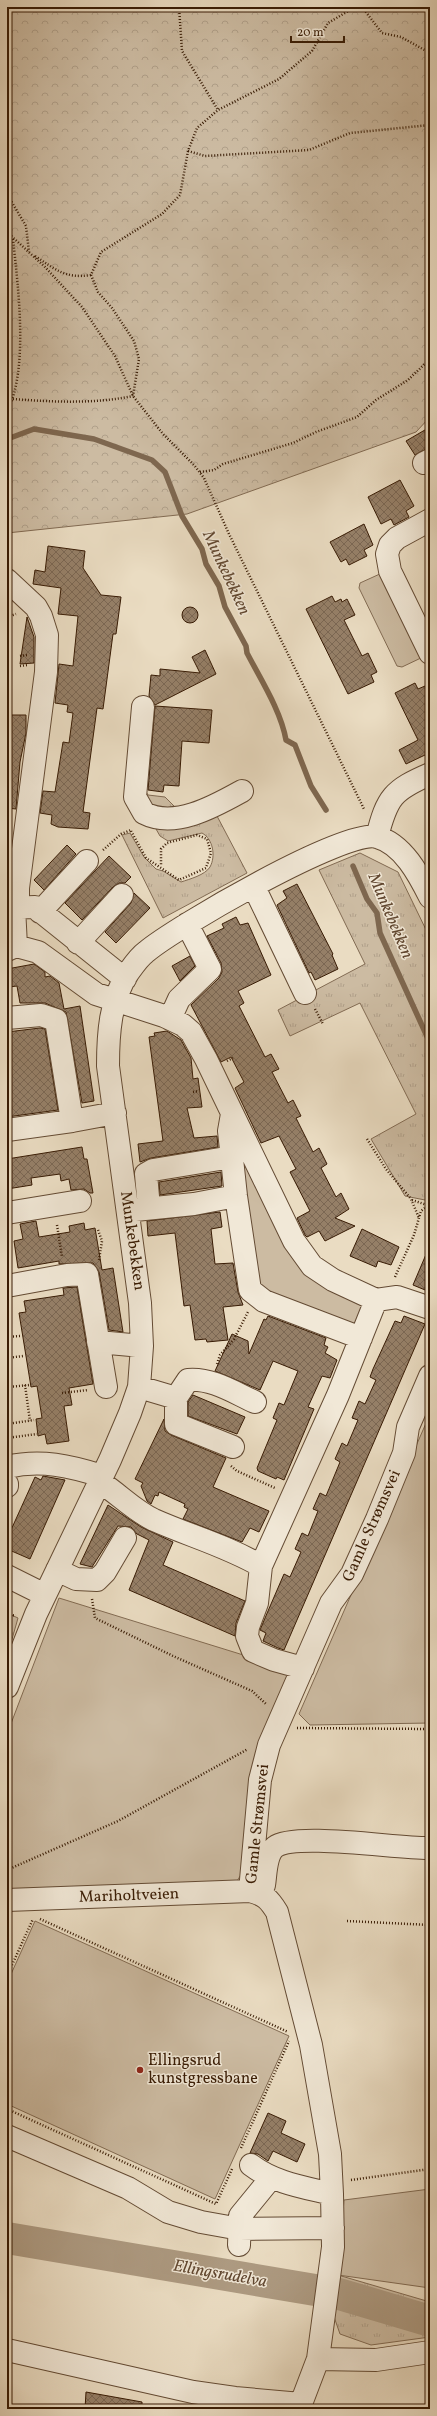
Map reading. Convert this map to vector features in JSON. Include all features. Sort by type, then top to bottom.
[{"type":"street","points":[[430,520],[396,538],[390,545],[387,554],[390,571],[430,653]]},
{"type":"street","points":[[7,580],[36,607],[42,616],[46,635],[46,672],[18,888],[13,907],[11,948],[38,952],[96,994],[170,1019],[183,1025],[191,1032],[302,1255],[322,1274],[381,1300],[397,1297],[430,1308]]},
{"type":"street","points":[[143,707],[135,798],[144,813],[152,817],[163,819],[180,817],[212,807],[242,792]]},
{"type":"street","points":[[427,883],[409,861],[391,844],[377,837],[390,798],[401,788],[430,774]]},
{"type":"street","name":"Munkebekken","points":[[7,1687],[45,1595],[101,1479],[130,1413],[139,1387],[142,1346],[139,1296],[108,1066],[108,1034],[116,1001],[125,979],[145,952],[187,924],[254,887],[280,863],[333,847],[356,838],[377,837]]},
{"type":"street","points":[[40,912],[87,861]]},
{"type":"street","points":[[254,887],[305,993]]},
{"type":"street","points":[[78,943],[122,894]]},
{"type":"street","points":[[13,907],[35,908],[125,979]]},
{"type":"street","points":[[170,1019],[179,999],[210,969],[187,924]]},
{"type":"street","points":[[7,1018],[42,1015],[56,1020],[72,1121]]},
{"type":"street","points":[[7,1130],[72,1121],[114,1113]]},
{"type":"street","points":[[232,1114],[229,1131],[236,1196],[250,1290],[255,1295],[345,1334],[361,1338]]},
{"type":"street","points":[[150,1208],[146,1174],[232,1157]]},
{"type":"street","points":[[128,1211],[194,1204],[236,1196]]},
{"type":"street","points":[[7,1213],[80,1201]]},
{"type":"street","points":[[7,1286],[62,1276],[87,1274],[106,1387]]},
{"type":"street","points":[[303,1668],[263,1656],[249,1646],[248,1627],[257,1603],[261,1566],[361,1338],[381,1300]]},
{"type":"street","points":[[98,1342],[142,1346]]},
{"type":"street","name":"Gamle Strømsvei","points":[[300,2406],[318,2359],[330,2274],[332,2190],[330,2154],[311,2045],[283,1929],[277,1912],[256,1893],[260,1780],[273,1736],[331,1603],[352,1574],[377,1519],[404,1453],[408,1427],[430,1376]]},
{"type":"street","points":[[233,1447],[176,1424],[176,1398],[188,1380],[200,1379],[211,1381],[255,1402]]},
{"type":"street","points":[[139,1387],[176,1398]]},
{"type":"street","points":[[7,1467],[24,1463],[46,1462],[101,1479],[131,1507],[154,1519],[238,1553],[261,1566]]},
{"type":"street","points":[[57,1570],[76,1579],[89,1581],[99,1579],[106,1572],[125,1538]]},
{"type":"street","points":[[7,1576],[45,1595]]},
{"type":"street","points":[[256,1893],[268,1857],[274,1848],[285,1842],[329,1842],[430,1848]]},
{"type":"street","name":"Mariholtveien","points":[[7,1900],[256,1893]]},
{"type":"street","points":[[7,2136],[128,2188],[168,2212],[201,2222],[240,2237],[332,2228]]},
{"type":"street","points":[[241,2160],[271,2178],[332,2190]]},
{"type":"street","points":[[240,2237],[240,2216],[271,2178]]},
{"type":"street","points":[[7,2350],[193,2392],[235,2404],[300,2406]]},
{"type":"street","points":[[318,2359],[376,2360],[430,2352]]},
{"type":"path","points":[[179,7],[182,51],[218,110]]},
{"type":"path","points":[[133,396],[139,359],[134,341],[112,308],[98,292],[91,275],[101,252],[162,214],[180,195],[188,151],[198,128],[218,110],[279,79],[312,51],[328,23],[355,7]]},
{"type":"path","points":[[362,7],[382,33],[401,37],[430,53]]},
{"type":"path","points":[[188,151],[205,156],[309,150],[350,133],[430,125]]},
{"type":"path","points":[[7,194],[26,226],[29,252],[77,302],[99,330],[116,356],[133,396],[163,434],[200,472],[377,837]]},
{"type":"path","points":[[7,232],[29,252],[66,276],[77,278],[91,275]]},
{"type":"path","points":[[7,412],[13,400],[19,351],[20,309],[13,239]]},
{"type":"path","points":[[200,472],[214,470],[223,464],[294,443],[316,432],[357,417],[376,400],[408,380],[430,359]]},
{"type":"path","points":[[13,400],[113,400],[133,396]]},
{"type":"path","points":[[87,861],[95,857],[121,834],[131,831],[152,817]]},
{"type":"path","points":[[131,831],[146,858],[157,866],[161,866],[179,880],[206,868],[210,858],[207,839],[201,835],[197,835],[167,843],[160,849],[161,866]]},
{"type":"path","points":[[367,1139],[386,1169],[411,1199],[419,1218]]},
{"type":"path","points":[[381,1300],[414,1236],[421,1212],[428,1205],[411,1199]]},
{"type":"path","points":[[57,1224],[63,1262],[62,1276]]},
{"type":"path","points":[[87,1274],[97,1264],[101,1253],[102,1241],[98,1230]]},
{"type":"path","points":[[211,1381],[220,1355],[234,1339],[255,1295]]},
{"type":"path","points":[[7,1337],[20,1336]]},
{"type":"path","points":[[7,1358],[23,1356]]},
{"type":"path","points":[[25,1385],[30,1421]]},
{"type":"path","points":[[7,1387],[30,1385]]},
{"type":"path","points":[[62,1393],[106,1387]]},
{"type":"path","points":[[7,1424],[34,1420]]},
{"type":"path","points":[[7,1438],[37,1434]]},
{"type":"path","points":[[233,1447],[230,1464],[233,1468],[293,1496]]},
{"type":"path","points":[[89,1581],[95,1618],[173,1656],[252,1691],[274,1710],[273,1736]]},
{"type":"path","points":[[7,1870],[118,1821],[273,1736],[335,1730],[430,1729]]},
{"type":"path","points":[[7,1976],[34,1916],[292,2035],[241,2160],[216,2204],[7,2109]]},
{"type":"path","points":[[346,1921],[430,1925]]},
{"type":"path","points":[[332,2190],[363,2178],[430,2169]]},
{"type":"green space","points":[[7,7],[430,7],[430,417],[416,432],[187,514],[7,533]]},
{"type":"green space","points":[[382,573],[423,657],[402,667],[397,666],[359,588],[360,583]]},
{"type":"green space","points":[[141,783],[148,795],[165,797],[178,810],[152,811]]},
{"type":"green space","points":[[217,816],[247,873],[163,918],[122,835],[130,833],[144,857],[156,869],[163,871],[181,882],[193,878],[208,870],[213,858],[211,843],[202,833],[168,841],[160,836],[156,829]]},
{"type":"green space","points":[[360,853],[398,872],[430,938],[430,1201],[405,1196],[371,1139],[416,1114],[360,1003],[290,1036],[278,1010],[365,964],[319,870]]},
{"type":"green space","points":[[233,1138],[298,1260],[370,1300],[353,1339],[254,1295]]},
{"type":"green space","points":[[430,1414],[430,1723],[310,1725],[299,1714]]},
{"type":"green space","points":[[59,1598],[295,1671],[244,1870],[237,1881],[7,1890],[7,1734]]},
{"type":"green space","points":[[7,1613],[18,1618],[7,1657]]},
{"type":"green space","name":"Ellingsrud kunstgressbane","points":[[35,1921],[289,2036],[215,2199],[7,2104],[7,1983]]},
{"type":"green space","points":[[430,2189],[430,2288],[338,2275],[344,2200]]},
{"type":"green space","points":[[338,2275],[430,2302],[430,2337],[371,2345],[340,2334],[332,2311]]},
{"type":"building","points":[[430,427],[430,447],[415,455],[406,441]]},
{"type":"building","points":[[400,480],[414,506],[406,511],[409,517],[394,525],[391,519],[381,524],[368,497]]},
{"type":"building","points":[[364,524],[373,545],[364,550],[367,556],[349,565],[346,559],[341,562],[330,542]]},
{"type":"building","points":[[48,546],[85,551],[83,568],[101,595],[121,597],[116,634],[113,634],[103,709],[97,708],[83,812],[90,813],[88,829],[58,827],[51,824],[52,815],[40,813],[43,791],[55,792],[63,742],[69,743],[73,713],[67,712],[68,705],[55,703],[59,664],[73,666],[78,616],[58,614],[61,588],[33,584],[35,570],[45,572]]},
{"type":"building","points":[[332,596],[335,602],[341,599],[342,602],[347,599],[355,615],[344,620],[362,656],[368,653],[377,672],[371,675],[374,682],[348,694],[306,609]]},
{"type":"building","points":[[187,607],[193,607],[198,612],[196,621],[193,623],[187,623],[182,618],[182,612]]},
{"type":"building","points":[[27,617],[34,637],[34,663],[20,664]]},
{"type":"building","points":[[205,650],[216,674],[155,705],[149,696],[151,675],[160,676],[160,669],[200,673],[192,657]]},
{"type":"building","points":[[415,683],[418,689],[425,686],[430,697],[430,762],[425,755],[406,764],[399,750],[418,740],[395,693]]},
{"type":"building","points":[[155,706],[212,710],[209,743],[182,741],[179,786],[164,785],[163,792],[148,790]]},
{"type":"building","points":[[7,715],[26,715],[26,733],[20,762],[16,809],[7,808]]},
{"type":"building","points":[[67,845],[76,854],[44,890],[34,880]]},
{"type":"building","points":[[109,856],[131,877],[125,883],[119,883],[113,887],[82,920],[65,903]]},
{"type":"building","points":[[297,884],[333,954],[332,955],[338,969],[315,980],[311,972],[309,973],[277,905],[287,898],[283,891]]},
{"type":"building","points":[[134,893],[150,908],[116,943],[105,932],[131,903]]},
{"type":"building","points":[[236,917],[240,925],[248,923],[271,975],[238,991],[244,1003],[239,1006],[265,1057],[271,1054],[279,1069],[272,1072],[288,1103],[293,1100],[301,1116],[296,1118],[313,1152],[319,1148],[327,1164],[321,1168],[336,1197],[341,1193],[349,1209],[335,1218],[355,1226],[325,1241],[319,1231],[307,1237],[305,1235],[297,1218],[310,1211],[290,1172],[296,1169],[279,1136],[261,1143],[235,1088],[244,1082],[231,1057],[221,1062],[191,1005],[219,978],[222,972],[221,963],[207,936],[224,928],[222,924]]},
{"type":"building","points":[[190,956],[195,966],[180,981],[172,966]]},
{"type":"building","points":[[34,964],[45,972],[45,977],[50,976],[59,983],[64,1009],[80,1006],[94,1101],[82,1103],[66,1012],[45,1003],[20,1003],[17,986],[9,987],[7,969]]},
{"type":"building","points":[[40,1028],[45,1029],[58,1110],[7,1117],[7,1032]]},
{"type":"building","points":[[167,1031],[181,1040],[191,1058],[193,1079],[198,1078],[202,1107],[187,1108],[194,1138],[217,1136],[218,1147],[151,1158],[140,1162],[138,1144],[163,1141],[149,1037],[155,1036],[154,1033]]},
{"type":"building","points":[[82,1147],[84,1159],[87,1159],[93,1193],[90,1193],[84,1189],[71,1190],[69,1179],[61,1181],[60,1174],[31,1178],[32,1185],[7,1189],[7,1159]]},
{"type":"building","points":[[221,1172],[222,1186],[160,1195],[159,1182]]},
{"type":"building","points":[[220,1212],[222,1227],[211,1229],[215,1264],[233,1263],[238,1292],[243,1305],[223,1307],[228,1340],[207,1342],[206,1339],[195,1340],[190,1305],[184,1306],[175,1233],[148,1236],[147,1221]]},
{"type":"building","points":[[36,1221],[39,1237],[70,1232],[69,1226],[84,1223],[85,1230],[95,1228],[102,1270],[113,1268],[123,1332],[109,1330],[99,1272],[93,1263],[59,1264],[59,1261],[18,1268],[14,1241],[23,1239],[20,1224]]},
{"type":"building","points":[[362,1229],[399,1247],[391,1265],[378,1261],[376,1267],[350,1256]]},
{"type":"building","points":[[430,1245],[430,1292],[413,1285]]},
{"type":"building","points":[[77,1287],[93,1384],[69,1388],[72,1405],[64,1406],[69,1441],[47,1444],[45,1434],[38,1436],[36,1419],[42,1418],[37,1386],[31,1387],[19,1313],[26,1312],[24,1301],[64,1295],[63,1288]]},
{"type":"building","points":[[268,1316],[326,1338],[324,1345],[328,1347],[325,1353],[337,1360],[330,1378],[322,1376],[308,1407],[314,1409],[284,1480],[277,1477],[276,1479],[258,1471],[257,1468],[277,1420],[273,1418],[279,1403],[284,1405],[298,1371],[273,1361],[260,1390],[215,1371],[232,1334],[248,1341],[249,1354],[264,1319],[266,1320]]},
{"type":"building","points":[[404,1316],[425,1324],[284,1650],[278,1648],[263,1641],[266,1633],[260,1630],[284,1574],[290,1577],[301,1552],[295,1549],[302,1533],[308,1536],[318,1511],[313,1509],[320,1493],[326,1496],[340,1462],[335,1459],[342,1443],[347,1446],[358,1420],[352,1418],[359,1401],[365,1404],[376,1380],[370,1377],[395,1321],[401,1323]]},
{"type":"building","points":[[193,1395],[245,1417],[237,1434],[188,1416],[188,1402]]},
{"type":"building","points":[[164,1419],[165,1431],[171,1435],[226,1458],[213,1487],[269,1511],[259,1532],[250,1528],[242,1542],[183,1519],[188,1509],[184,1507],[185,1504],[159,1492],[158,1496],[155,1495],[151,1504],[147,1501],[141,1486],[143,1483],[135,1479]]},
{"type":"building","points":[[43,1476],[65,1480],[30,1559],[7,1549],[7,1528],[11,1530],[35,1477],[41,1480]]},
{"type":"building","points":[[108,1505],[141,1527],[173,1542],[163,1565],[245,1601],[236,1623],[235,1636],[129,1590],[149,1540],[137,1534],[131,1527],[118,1526],[92,1567],[80,1564]]},
{"type":"building","points":[[268,2113],[286,2121],[281,2133],[305,2144],[297,2162],[273,2151],[268,2161],[258,2154],[250,2153]]},
{"type":"building","points":[[86,2392],[142,2402],[142,2409],[85,2409]]},
{"type":"waterway","name":"Munkebekken","points":[[10,438],[34,429],[94,439],[152,460],[165,472],[182,516],[202,549],[206,564],[219,586],[225,607],[246,646],[247,653],[280,718],[286,740],[295,745],[311,786],[326,810]]},
{"type":"waterway","name":"Munkebekken","points":[[353,866],[367,899],[377,913],[380,933],[430,1043]]},
{"type":"waterway","name":"Ellingsrudelva","points":[[7,2238],[339,2294],[430,2321]]},
{"type":"place","name":"Ellingsrud kunstgressbane","points":[[140,2070]]}]
